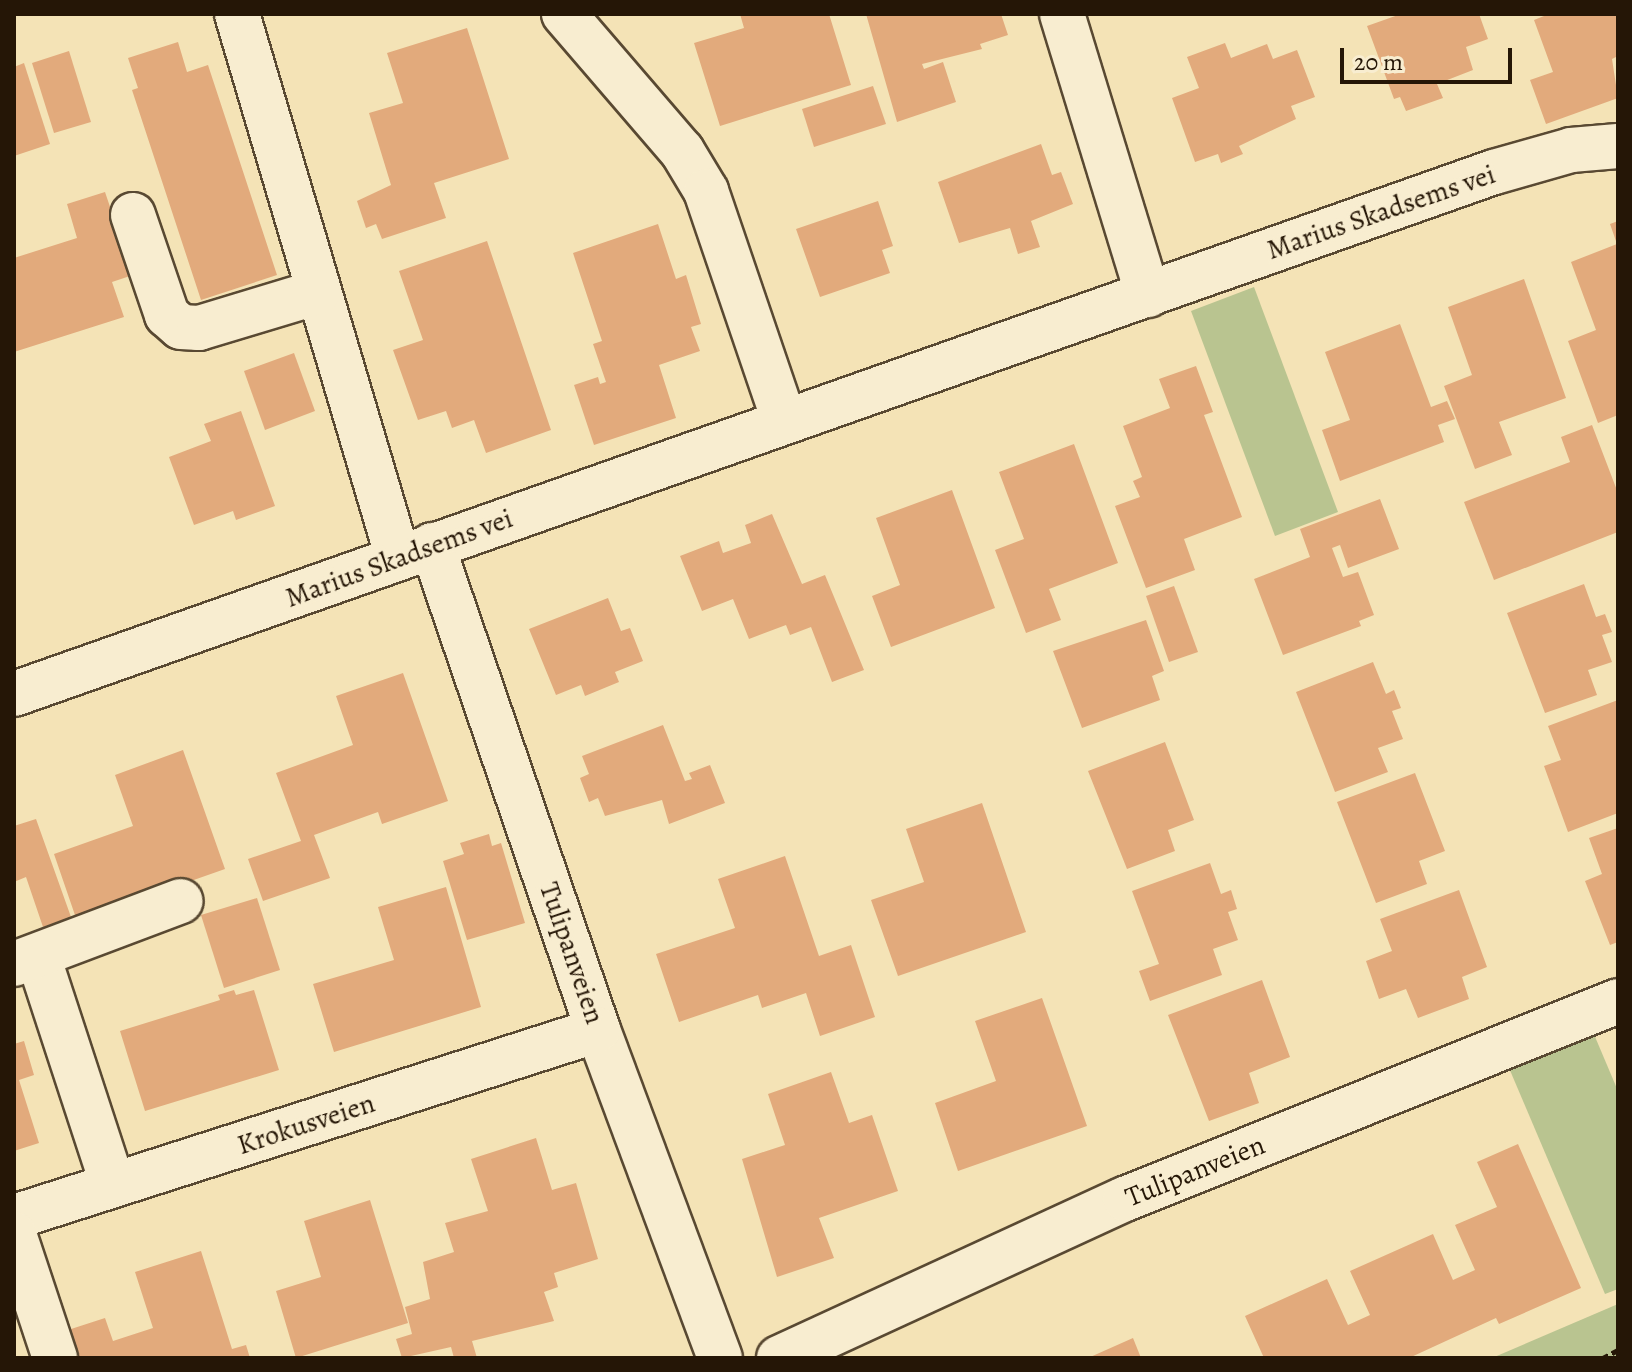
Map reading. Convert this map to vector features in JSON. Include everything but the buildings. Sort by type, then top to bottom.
[{"type":"street","name":"Tulipanveien","points":[[237,14],[318,292],[720,1358]]},
{"type":"street","points":[[564,14],[682,151],[706,191],[784,420]]},
{"type":"street","points":[[1062,14],[1148,295]]},
{"type":"street","name":"Marius Skadsems vei","points":[[14,694],[1494,172],[1571,150],[1618,146]]},
{"type":"street","points":[[133,215],[167,315],[181,327],[199,328],[318,292]]},
{"type":"street","points":[[113,1185],[26,960],[181,901]]},
{"type":"street","name":"Tulipanveien","points":[[779,1358],[1125,1199],[1618,1001]]},
{"type":"street","name":"Krokusveien","points":[[14,1217],[598,1030]]},
{"type":"street","points":[[14,1234],[55,1358]]},
{"type":"path","points":[[1603,1358],[1618,1350]]},
{"type":"green space","points":[[1254,287],[1338,512],[1275,536],[1191,311]]},
{"type":"green space","points":[[1593,1032],[1618,1091],[1618,1289],[1605,1294],[1509,1068]]},
{"type":"green space","points":[[1618,1304],[1618,1358],[1492,1358]]}]
